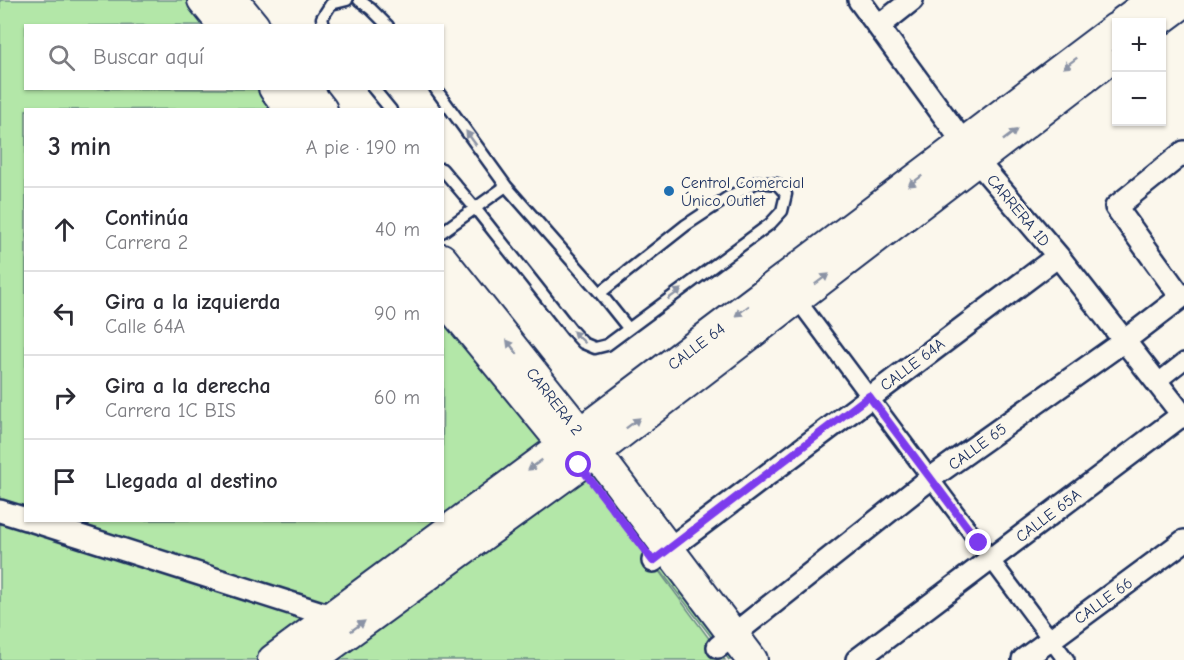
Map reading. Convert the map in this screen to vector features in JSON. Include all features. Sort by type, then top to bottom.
[{"type":"main road","points":[[203,0],[222,24]]},
{"type":"main road","points":[[233,0],[252,24]]},
{"type":"main road","points":[[1128,18],[1153,0]]},
{"type":"main road","points":[[1163,18],[1184,3]]},
{"type":"main road","name":"CALLE 64","points":[[971,152],[1112,31]]},
{"type":"main road","name":"CALLE 64","points":[[311,660],[579,449],[971,152],[1112,57]]},
{"type":"main road","points":[[276,90],[289,108]]},
{"type":"main road","points":[[307,90],[320,108]]},
{"type":"main road","name":"CARRERA 2","points":[[444,262],[726,648],[752,660]]},
{"type":"main road","name":"CARRERA 2","points":[[444,298],[579,449]]},
{"type":"main road","name":"CALLE 64","points":[[273,660],[331,616],[579,449]]},
{"type":"street","name":"CARRERA 1D","points":[[859,0],[971,152],[1058,256],[1183,416]]},
{"type":"street","points":[[879,26],[912,0]]},
{"type":"street","points":[[1182,296],[1116,207],[1184,152]]},
{"type":"street","name":"CALLE 64A","points":[[660,556],[869,396],[1058,256]]},
{"type":"street","points":[[789,290],[1066,660]]},
{"type":"street","name":"CALLE 65","points":[[726,648],[931,478],[1124,341],[1182,296]]},
{"type":"street","points":[[1156,383],[1184,360]]},
{"type":"street","name":"CALLE 65A","points":[[857,660],[990,558],[1183,416]]},
{"type":"street","points":[[0,511],[24,518]]},
{"type":"street","points":[[36,522],[331,616]]},
{"type":"street","name":"CALLE 66","points":[[1023,660],[1184,541]]},
{"type":"lane","points":[[324,24],[322,18],[331,4],[347,0]]},
{"type":"lane","points":[[359,0],[386,24]]},
{"type":"lane","points":[[375,90],[389,108]]},
{"type":"lane","points":[[436,90],[506,186],[628,328]]},
{"type":"lane","points":[[444,171],[584,343],[594,348],[607,345],[770,224],[782,211],[786,194],[777,184],[757,182],[727,198],[686,225],[600,293]]},
{"type":"lane","points":[[444,231],[506,186]]},
{"type":"green space","points":[[0,0],[204,0],[224,24],[24,24],[24,90],[277,90],[292,108],[24,108],[24,522],[444,522],[444,296],[563,444],[273,660],[0,660]]},
{"type":"green space","points":[[595,452],[752,660],[729,660],[601,493],[725,660],[311,660]]},
{"type":"place","name":"Centrol Comercial Único Outlet","points":[[669,191]]},
{"type":"route","points":[[579,465],[653,561],[869,396],[979,543]]}]
